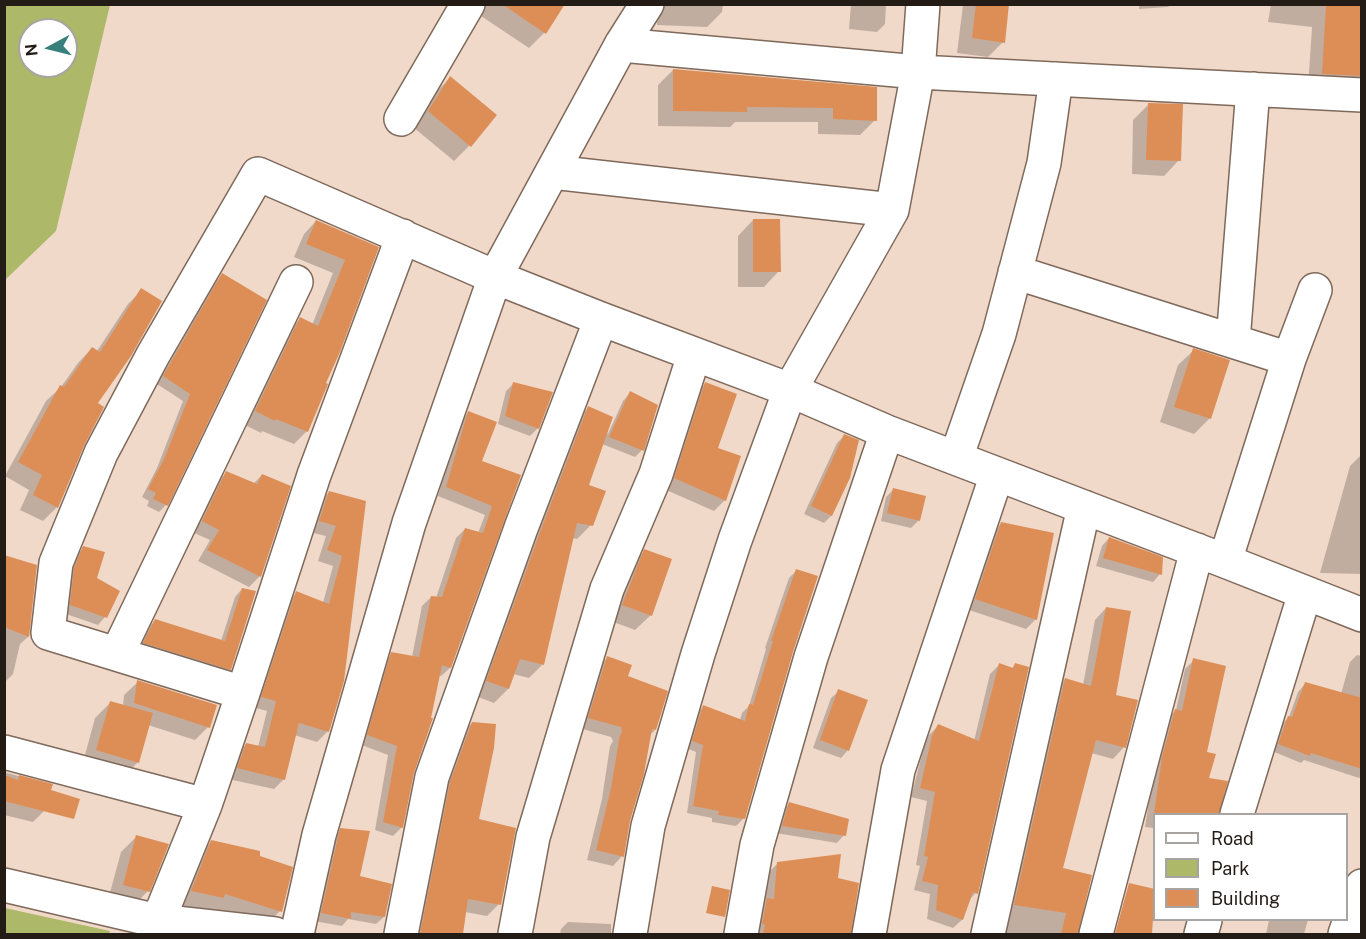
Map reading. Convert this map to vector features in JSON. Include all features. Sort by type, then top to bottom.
[{"type":"street","points":[[400,119],[468,4]]},
{"type":"street","points":[[297,934],[319,835],[409,523],[495,277],[621,45],[646,4]]},
{"type":"street","points":[[630,934],[648,826],[698,654],[735,540],[790,390],[892,210],[918,72],[923,4]]},
{"type":"street","points":[[621,45],[918,72],[1362,94]]},
{"type":"street","points":[[956,458],[999,334],[1044,163],[1056,79]]},
{"type":"street","points":[[1233,341],[1253,89]]},
{"type":"street","points":[[552,172],[892,210]]},
{"type":"street","points":[[243,693],[48,633],[56,563],[106,443],[153,355],[258,174],[495,277],[790,390],[887,432],[1362,615]]},
{"type":"street","points":[[155,928],[206,805],[314,475],[403,236]]},
{"type":"street","points":[[1015,272],[1289,359]]},
{"type":"street","points":[[117,654],[296,282]]},
{"type":"street","points":[[1096,934],[1211,555],[1315,290]]},
{"type":"street","points":[[402,934],[432,777],[520,528],[601,319]]},
{"type":"street","points":[[515,934],[533,837],[607,589],[656,474],[694,355]]},
{"type":"street","points":[[741,934],[757,844],[799,702],[887,432]]},
{"type":"street","points":[[869,934],[898,770],[997,474]]},
{"type":"street","points":[[988,934],[1084,507]]},
{"type":"street","points":[[1237,813],[1305,593]]},
{"type":"street","points":[[4,752],[206,805]]},
{"type":"street","points":[[4,885],[155,928],[275,934]]},
{"type":"street","points":[[1345,934],[1362,886]]},
{"type":"green space","points":[[5,4],[110,5],[56,231],[5,280]]},
{"type":"green space","points":[[5,908],[110,931],[109,934],[5,934]]},
{"type":"building","points":[[502,4],[565,4],[546,34]]},
{"type":"building","points":[[976,4],[1009,4],[1005,43],[972,38]]},
{"type":"building","points":[[1326,4],[1362,4],[1362,76],[1322,74]]},
{"type":"building","points":[[673,69],[877,87],[877,121],[833,119],[833,108],[747,107],[747,112],[673,111]]},
{"type":"building","points":[[450,76],[497,115],[471,147],[428,111]]},
{"type":"building","points":[[1148,103],[1183,104],[1181,161],[1146,160]]},
{"type":"building","points":[[753,219],[780,219],[781,272],[753,272]]},
{"type":"building","points":[[316,220],[379,247],[308,432],[276,419],[275,421],[255,411],[300,317],[318,326],[345,260],[306,244]]},
{"type":"building","points":[[222,273],[267,300],[168,506],[153,499],[156,493],[148,489],[164,459],[190,394],[163,376]]},
{"type":"building","points":[[141,288],[162,301],[131,356],[98,403],[104,407],[84,446],[58,508],[33,495],[42,475],[18,462],[60,385],[64,387],[92,347],[100,352]]},
{"type":"building","points":[[1193,348],[1230,360],[1211,419],[1174,407]]},
{"type":"building","points":[[513,382],[553,392],[539,429],[505,416]]},
{"type":"building","points":[[705,382],[737,394],[718,448],[741,456],[726,501],[674,478]]},
{"type":"building","points":[[630,391],[658,405],[644,451],[609,437]]},
{"type":"building","points":[[588,406],[613,417],[589,485],[606,491],[593,526],[577,523],[544,665],[520,659],[509,689],[486,681]]},
{"type":"building","points":[[468,411],[497,422],[482,461],[521,475],[451,668],[442,665],[431,718],[433,718],[414,773],[403,828],[383,822],[397,746],[367,735],[391,652],[419,657],[431,596],[442,597],[465,528],[483,533],[492,506],[446,487]]},
{"type":"building","points":[[844,434],[859,440],[850,478],[832,516],[811,506]]},
{"type":"building","points":[[226,471],[257,484],[262,474],[291,486],[261,577],[207,550],[219,530],[202,521]]},
{"type":"building","points":[[893,488],[926,496],[920,521],[887,513]]},
{"type":"building","points":[[329,491],[366,501],[344,681],[329,732],[299,723],[285,780],[237,768],[246,743],[265,747],[276,701],[261,697],[296,591],[329,604],[342,556],[327,550],[336,526],[319,521]]},
{"type":"building","points":[[1001,522],[1054,533],[1037,620],[975,599]]},
{"type":"building","points":[[1109,537],[1163,557],[1162,575],[1103,558]]},
{"type":"building","points":[[83,546],[105,552],[97,578],[120,591],[107,618],[70,605],[74,568]]},
{"type":"building","points":[[644,549],[672,559],[652,616],[622,605]]},
{"type":"building","points":[[4,555],[37,565],[29,637],[4,627]]},
{"type":"building","points":[[796,569],[818,576],[793,652],[745,819],[718,815],[719,811],[693,806],[703,745],[692,741],[703,705],[745,721],[749,704],[753,705],[773,641],[771,641]]},
{"type":"building","points":[[242,588],[256,591],[231,670],[143,643],[155,619],[225,641]]},
{"type":"building","points":[[1106,607],[1131,611],[1116,695],[1138,700],[1126,748],[1096,740],[1063,868],[1092,875],[1078,934],[1061,934],[1066,913],[1014,905],[1065,678],[1091,686]]},
{"type":"building","points":[[607,656],[632,665],[628,676],[668,691],[656,730],[652,729],[644,774],[630,821],[624,857],[596,850],[622,730],[621,727],[588,718]]},
{"type":"building","points":[[1193,658],[1226,666],[1207,752],[1216,754],[1209,778],[1228,781],[1219,813],[1154,813],[1162,757],[1175,709],[1182,711]]},
{"type":"building","points":[[999,663],[1013,668],[1015,663],[1029,667],[978,894],[973,892],[963,920],[936,910],[938,885],[922,881],[928,857],[924,856],[935,792],[920,788],[932,736],[938,724],[979,741]]},
{"type":"building","points":[[137,680],[217,705],[210,728],[134,703]]},
{"type":"building","points":[[1305,682],[1362,698],[1362,769],[1311,753],[1310,756],[1278,744],[1288,716],[1292,717]]},
{"type":"building","points":[[838,689],[868,700],[849,751],[820,740]]},
{"type":"building","points":[[110,701],[153,713],[139,763],[96,750]]},
{"type":"building","points":[[472,722],[496,724],[494,748],[479,819],[516,828],[501,905],[468,899],[463,934],[420,934],[450,782]]},
{"type":"building","points":[[4,775],[18,780],[19,775],[53,784],[51,790],[80,799],[74,819],[4,801]]},
{"type":"building","points":[[789,802],[849,819],[846,836],[782,826]]},
{"type":"building","points":[[340,828],[370,831],[360,876],[392,884],[385,917],[351,912],[351,919],[321,913]]},
{"type":"building","points":[[136,835],[169,844],[150,892],[123,885]]},
{"type":"building","points":[[211,840],[260,851],[260,856],[293,867],[282,912],[225,894],[224,898],[191,891]]},
{"type":"building","points":[[841,854],[838,878],[859,883],[851,934],[763,934],[765,925],[762,924],[767,898],[774,899],[777,862]]},
{"type":"building","points":[[1129,883],[1153,889],[1152,934],[1115,934]]},
{"type":"building","points":[[712,886],[730,890],[725,917],[706,913]]}]
